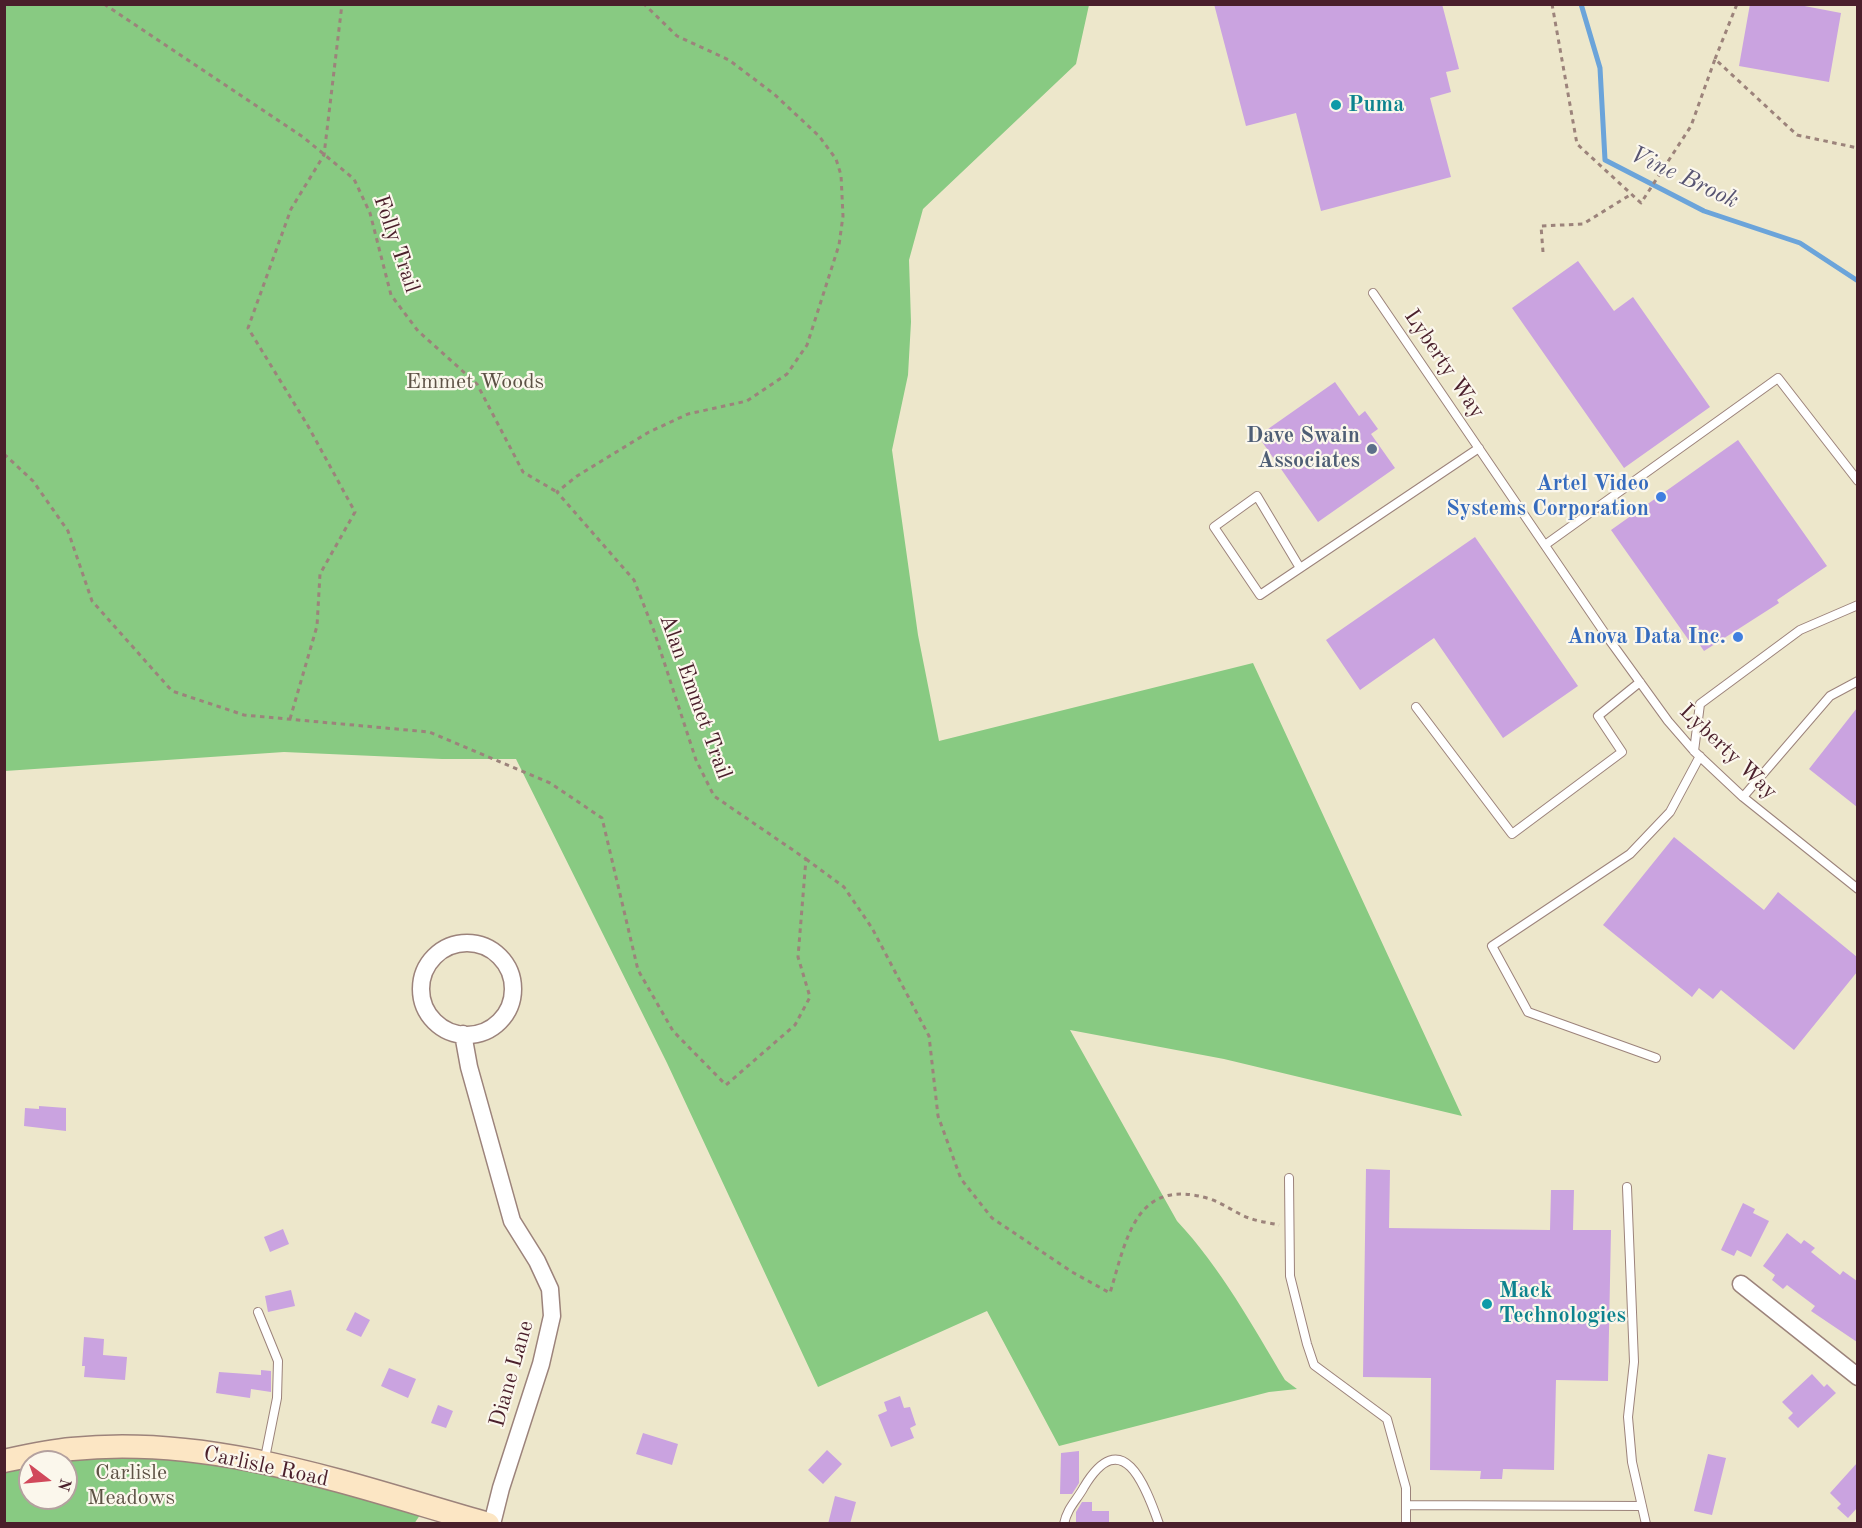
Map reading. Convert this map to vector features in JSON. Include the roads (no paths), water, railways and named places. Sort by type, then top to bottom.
[{"type":"main road","name":"Carlisle Road","points":[[4,1461],[72,1449],[142,1447],[192,1451],[264,1463],[490,1524]]},
{"type":"street","points":[[470,943],[484,946],[497,954],[506,965],[512,979],[512,995],[508,1010],[498,1023],[485,1031],[464,1034],[440,1026],[430,1016],[423,1003],[421,988],[424,974],[431,961],[441,951],[455,945],[470,943]]},
{"type":"street","name":"Diane Lane","points":[[464,1034],[469,1067],[512,1221],[537,1261],[550,1289],[552,1316],[541,1364],[490,1524]]},
{"type":"street","points":[[1741,1284],[1857,1377]]},
{"type":"lane","name":"Lyberty Way","points":[[1373,293],[1668,721],[1697,754],[1743,797],[1857,889]]},
{"type":"lane","points":[[1545,545],[1778,378],[1857,481]]},
{"type":"lane","points":[[1300,568],[1257,496],[1214,527],[1260,595],[1479,448]]},
{"type":"lane","points":[[1656,1058],[1528,1012],[1492,946],[1630,854],[1670,812],[1697,754],[1700,704],[1800,630],[1857,605]]},
{"type":"lane","points":[[1743,797],[1830,696],[1857,681]]},
{"type":"lane","points":[[1416,706],[1512,834],[1622,752],[1598,716],[1640,682]]},
{"type":"lane","points":[[1289,1178],[1290,1276],[1314,1365],[1387,1419],[1406,1488],[1406,1524]]},
{"type":"lane","points":[[1627,1187],[1634,1362],[1628,1417],[1632,1462],[1647,1524]]},
{"type":"lane","points":[[258,1312],[278,1361],[277,1398],[264,1463]]},
{"type":"lane","points":[[1064,1524],[1070,1506],[1097,1468],[1107,1460],[1115,1459],[1135,1468],[1149,1493],[1159,1524]]},
{"type":"lane","points":[[1406,1505],[1642,1506]]},
{"type":"waterway","name":"Vine Brook","points":[[1581,4],[1600,68],[1605,160],[1704,211],[1800,243],[1858,281]]},
{"type":"place","name":"Puma","points":[[1336,105]]},
{"type":"place","name":"Dave Swain Associates","points":[[1372,449]]},
{"type":"place","name":"Artel Video Systems Corporation","points":[[1661,497]]},
{"type":"place","name":"Anova Data Inc.","points":[[1738,637]]},
{"type":"place","name":"Mack Technologies","points":[[1487,1304]]},
{"type":"park label","name":"Emmet Woods","points":[[475,382]]},
{"type":"park label","name":"Carlisle Meadows","points":[[131,1486]]}]
